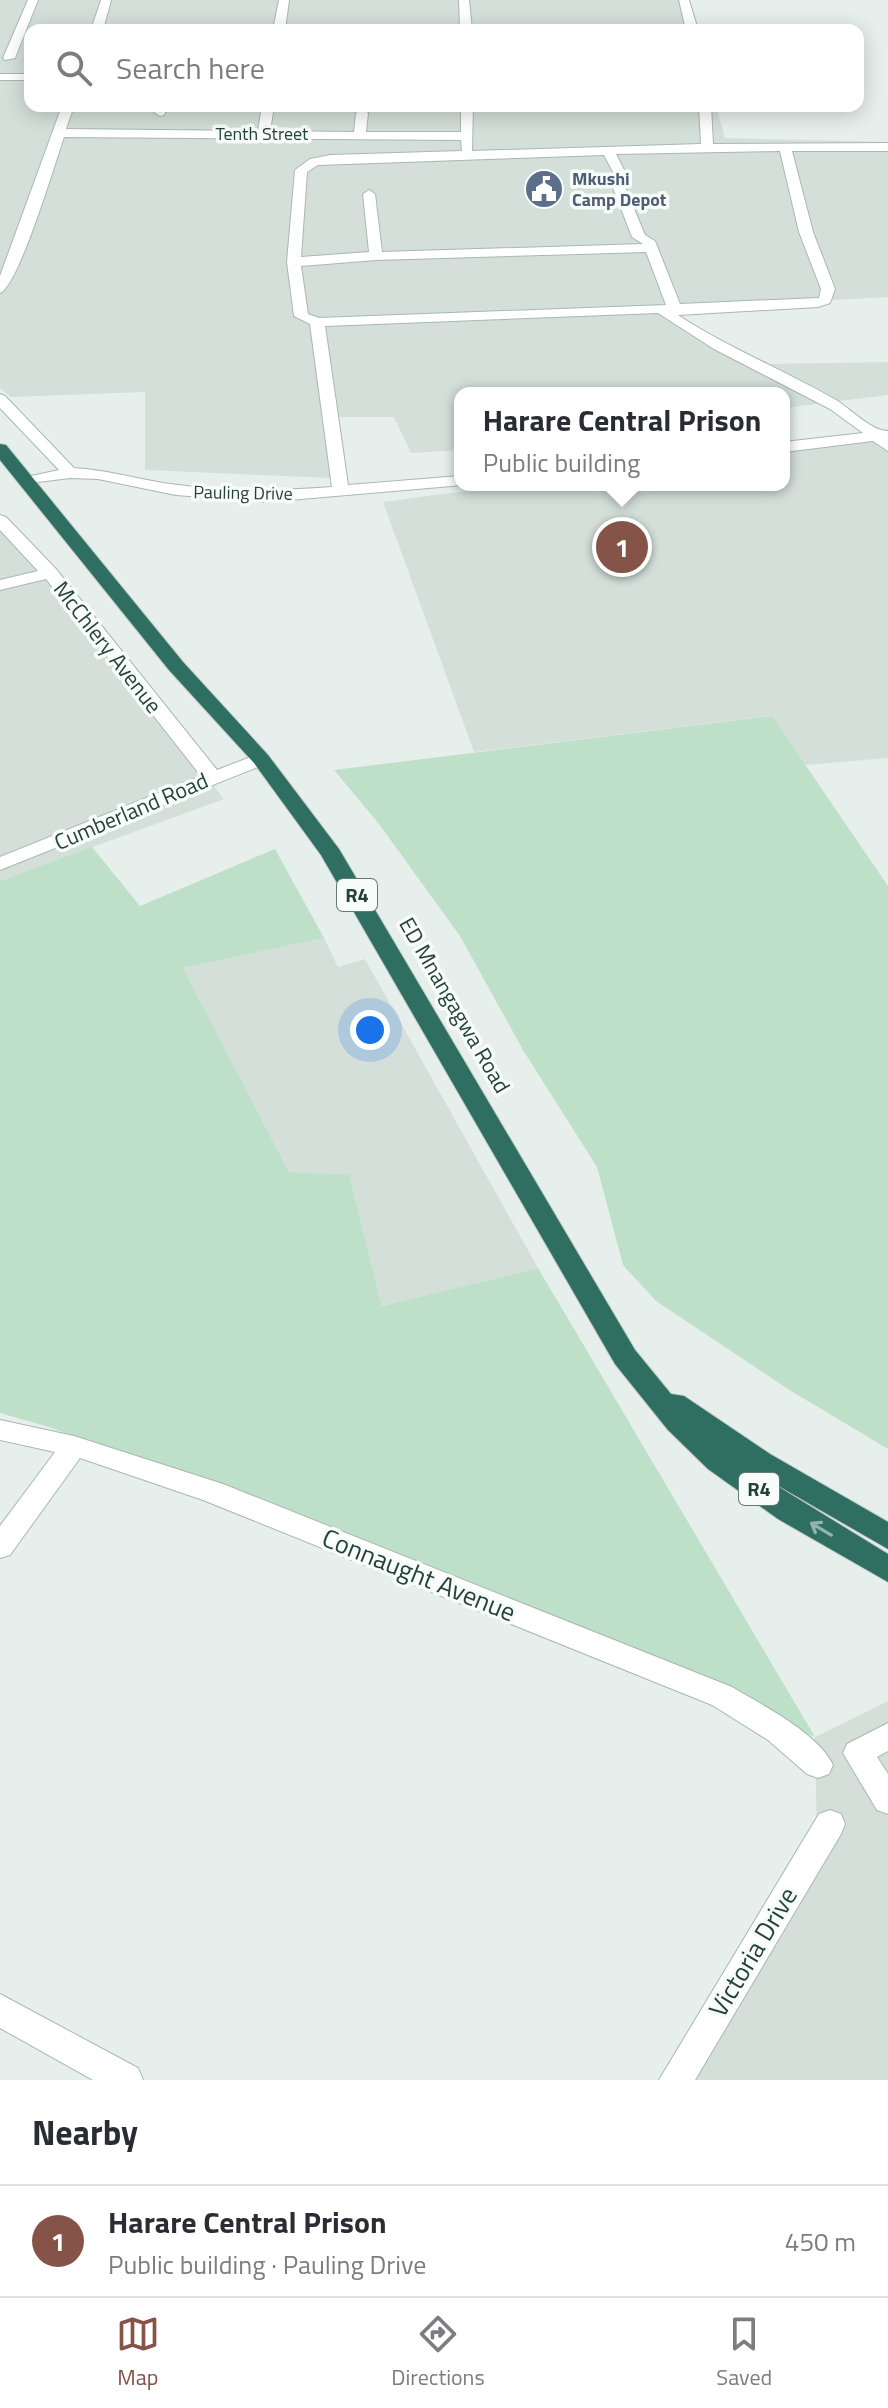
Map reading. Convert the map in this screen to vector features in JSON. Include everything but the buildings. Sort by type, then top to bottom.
[{"type":"highway","name":"ED Mnangagwa Road","points":[[0,449],[176,666],[261,759],[331,854],[625,1357],[679,1424],[736,1474],[888,1569]]},
{"type":"highway","name":"ED Mnangagwa Road","points":[[650,1386],[760,1462],[888,1537]]},
{"type":"street","points":[[9,58],[33,0]]},
{"type":"street","points":[[99,24],[106,0]]},
{"type":"street","points":[[280,24],[284,0]]},
{"type":"street","points":[[464,0],[466,24]]},
{"type":"street","points":[[684,0],[690,24]]},
{"type":"street","points":[[0,77],[24,77]]},
{"type":"street","points":[[0,289],[15,260],[66,112]]},
{"type":"street","points":[[264,133],[267,112]]},
{"type":"street","points":[[467,112],[467,155]]},
{"type":"street","points":[[705,112],[707,148]]},
{"type":"street","points":[[360,135],[362,113]]},
{"type":"street","name":"Tenth Street","points":[[58,133],[466,136]]},
{"type":"street","points":[[785,146],[806,232],[828,289],[825,300],[806,305],[669,311],[317,322],[301,316],[294,262],[301,170],[306,165],[330,159],[785,146],[888,147]]},
{"type":"street","points":[[609,152],[626,176],[616,180],[632,198],[639,237],[649,244],[669,311],[697,333],[842,408],[884,439]]},
{"type":"street","points":[[369,194],[376,256]]},
{"type":"street","points":[[649,244],[654,234],[651,224]]},
{"type":"street","points":[[294,262],[649,244]]},
{"type":"street","points":[[317,322],[341,491]]},
{"type":"street","points":[[0,399],[70,473]]},
{"type":"street","points":[[790,447],[884,439]]},
{"type":"street","name":"Pauling Drive","points":[[28,481],[70,473],[112,476],[222,496],[266,497],[454,482]]},
{"type":"street","name":"McChlery Avenue","points":[[0,520],[50,573],[212,777]]},
{"type":"street","points":[[0,585],[50,573]]},
{"type":"street","name":"Cumberland Road","points":[[0,864],[261,759]]},
{"type":"street","name":"Connaught Avenue","points":[[0,1430],[74,1446],[213,1492],[722,1696],[778,1731],[818,1765]]},
{"type":"street","points":[[0,1547],[74,1446]]},
{"type":"street","points":[[888,1736],[858,1753],[888,1800]]},
{"type":"street","name":"Victoria Drive","points":[[676,2080],[830,1824]]},
{"type":"street","points":[[0,2010],[126,2080]]},
{"type":"shaded area","points":[[0,0],[690,0],[696,24],[24,24],[24,112],[718,112],[725,138],[888,142],[888,297],[662,309],[770,364],[888,362],[888,395],[790,407],[790,387],[454,387],[454,450],[411,453],[394,417],[332,417],[330,478],[145,470],[145,392],[11,397],[0,388]]},
{"type":"shaded area","points":[[888,435],[888,758],[805,765],[771,716],[474,752],[383,502],[466,491],[790,491],[790,448]]},
{"type":"shaded area","points":[[0,520],[224,799],[0,881]]},
{"type":"shaded area","points":[[324,938],[338,967],[365,959],[538,1268],[382,1306],[349,1176],[289,1172],[183,968]]},
{"type":"shaded area","points":[[888,1701],[888,2080],[691,2080],[817,1846],[815,1737]]},
{"type":"green space","points":[[772,716],[888,886],[888,1449],[791,1391],[656,1301],[623,1265],[597,1167],[523,1050],[460,936],[379,824],[334,770]]},
{"type":"green space","points":[[92,847],[140,906],[275,849],[324,938],[183,968],[289,1172],[349,1175],[382,1306],[538,1268],[815,1737],[312,1529],[49,1427],[0,1413],[0,881]]},
{"type":"place","name":"Mkushi Camp Depot","points":[[544,189]]},
{"type":"place","name":"Harare Central Prison","points":[[622,547]]}]
